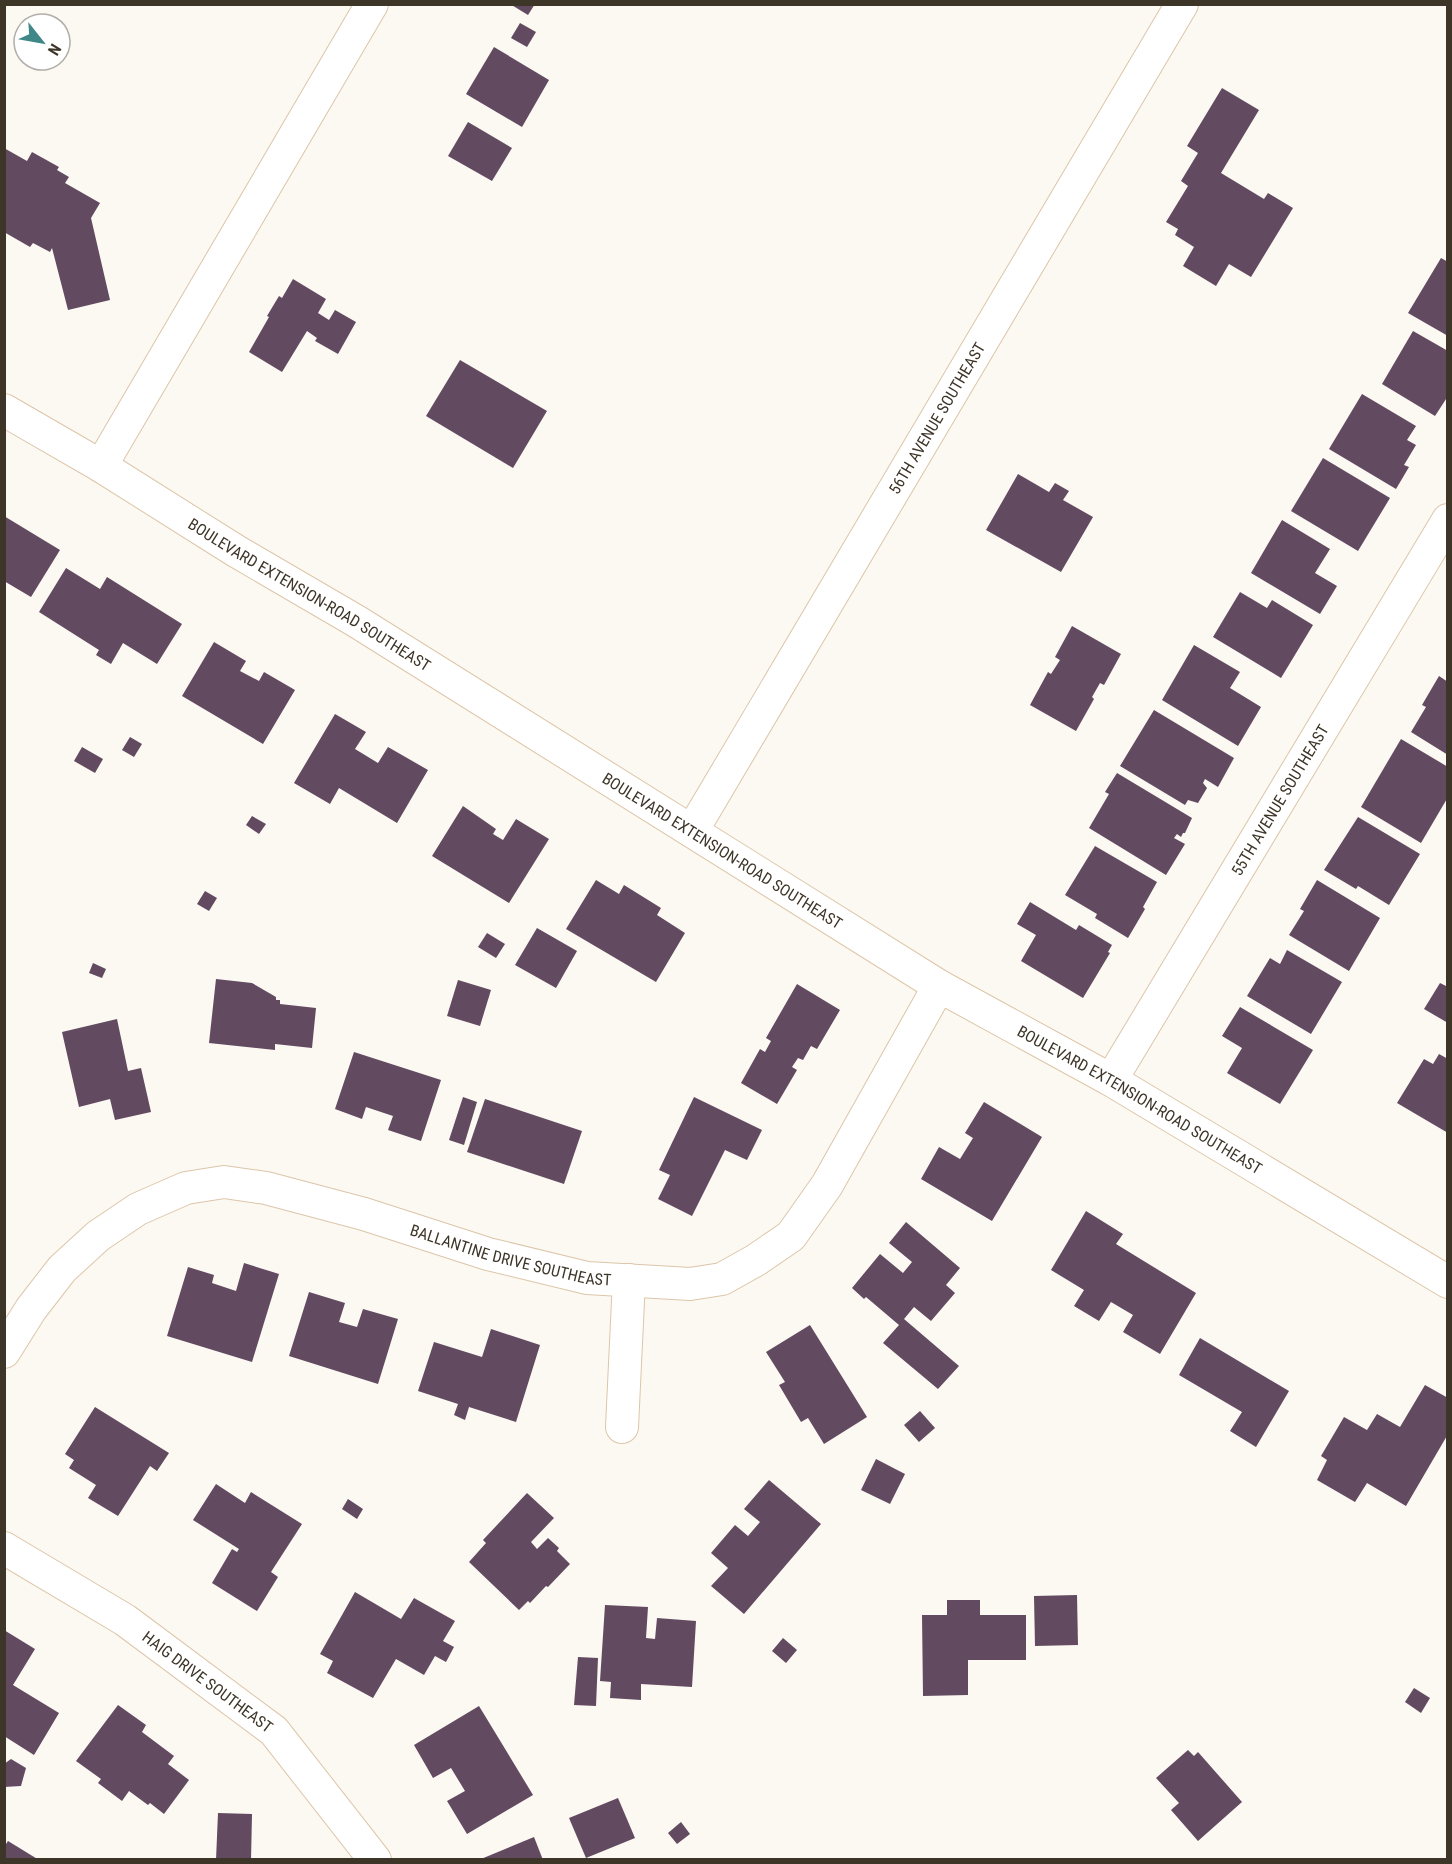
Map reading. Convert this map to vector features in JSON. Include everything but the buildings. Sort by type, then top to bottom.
[{"type":"street","points":[[101,466],[372,4]]},
{"type":"street","name":"56TH AVENUE SOUTHEAST","points":[[692,831],[1182,4]]},
{"type":"street","name":"BOULEVARD EXTENSION-ROAD SOUTHEAST","points":[[4,410],[101,466],[236,551],[356,621],[939,986],[1111,1080],[1448,1282]]},
{"type":"street","name":"55TH AVENUE SOUTHEAST","points":[[1111,1080],[1448,520]]},
{"type":"street","name":"BALLANTINE DRIVE SOUTHEAST","points":[[4,1352],[31,1309],[63,1269],[98,1236],[138,1209],[186,1188],[224,1182],[266,1188],[364,1214],[488,1254],[587,1278],[690,1284],[722,1279],[756,1260],[791,1236],[827,1185],[939,986]]},
{"type":"street","points":[[622,1426],[629,1280]]},
{"type":"street","name":"HAIG DRIVE SOUTHEAST","points":[[4,1548],[125,1620],[274,1731],[375,1860]]}]
